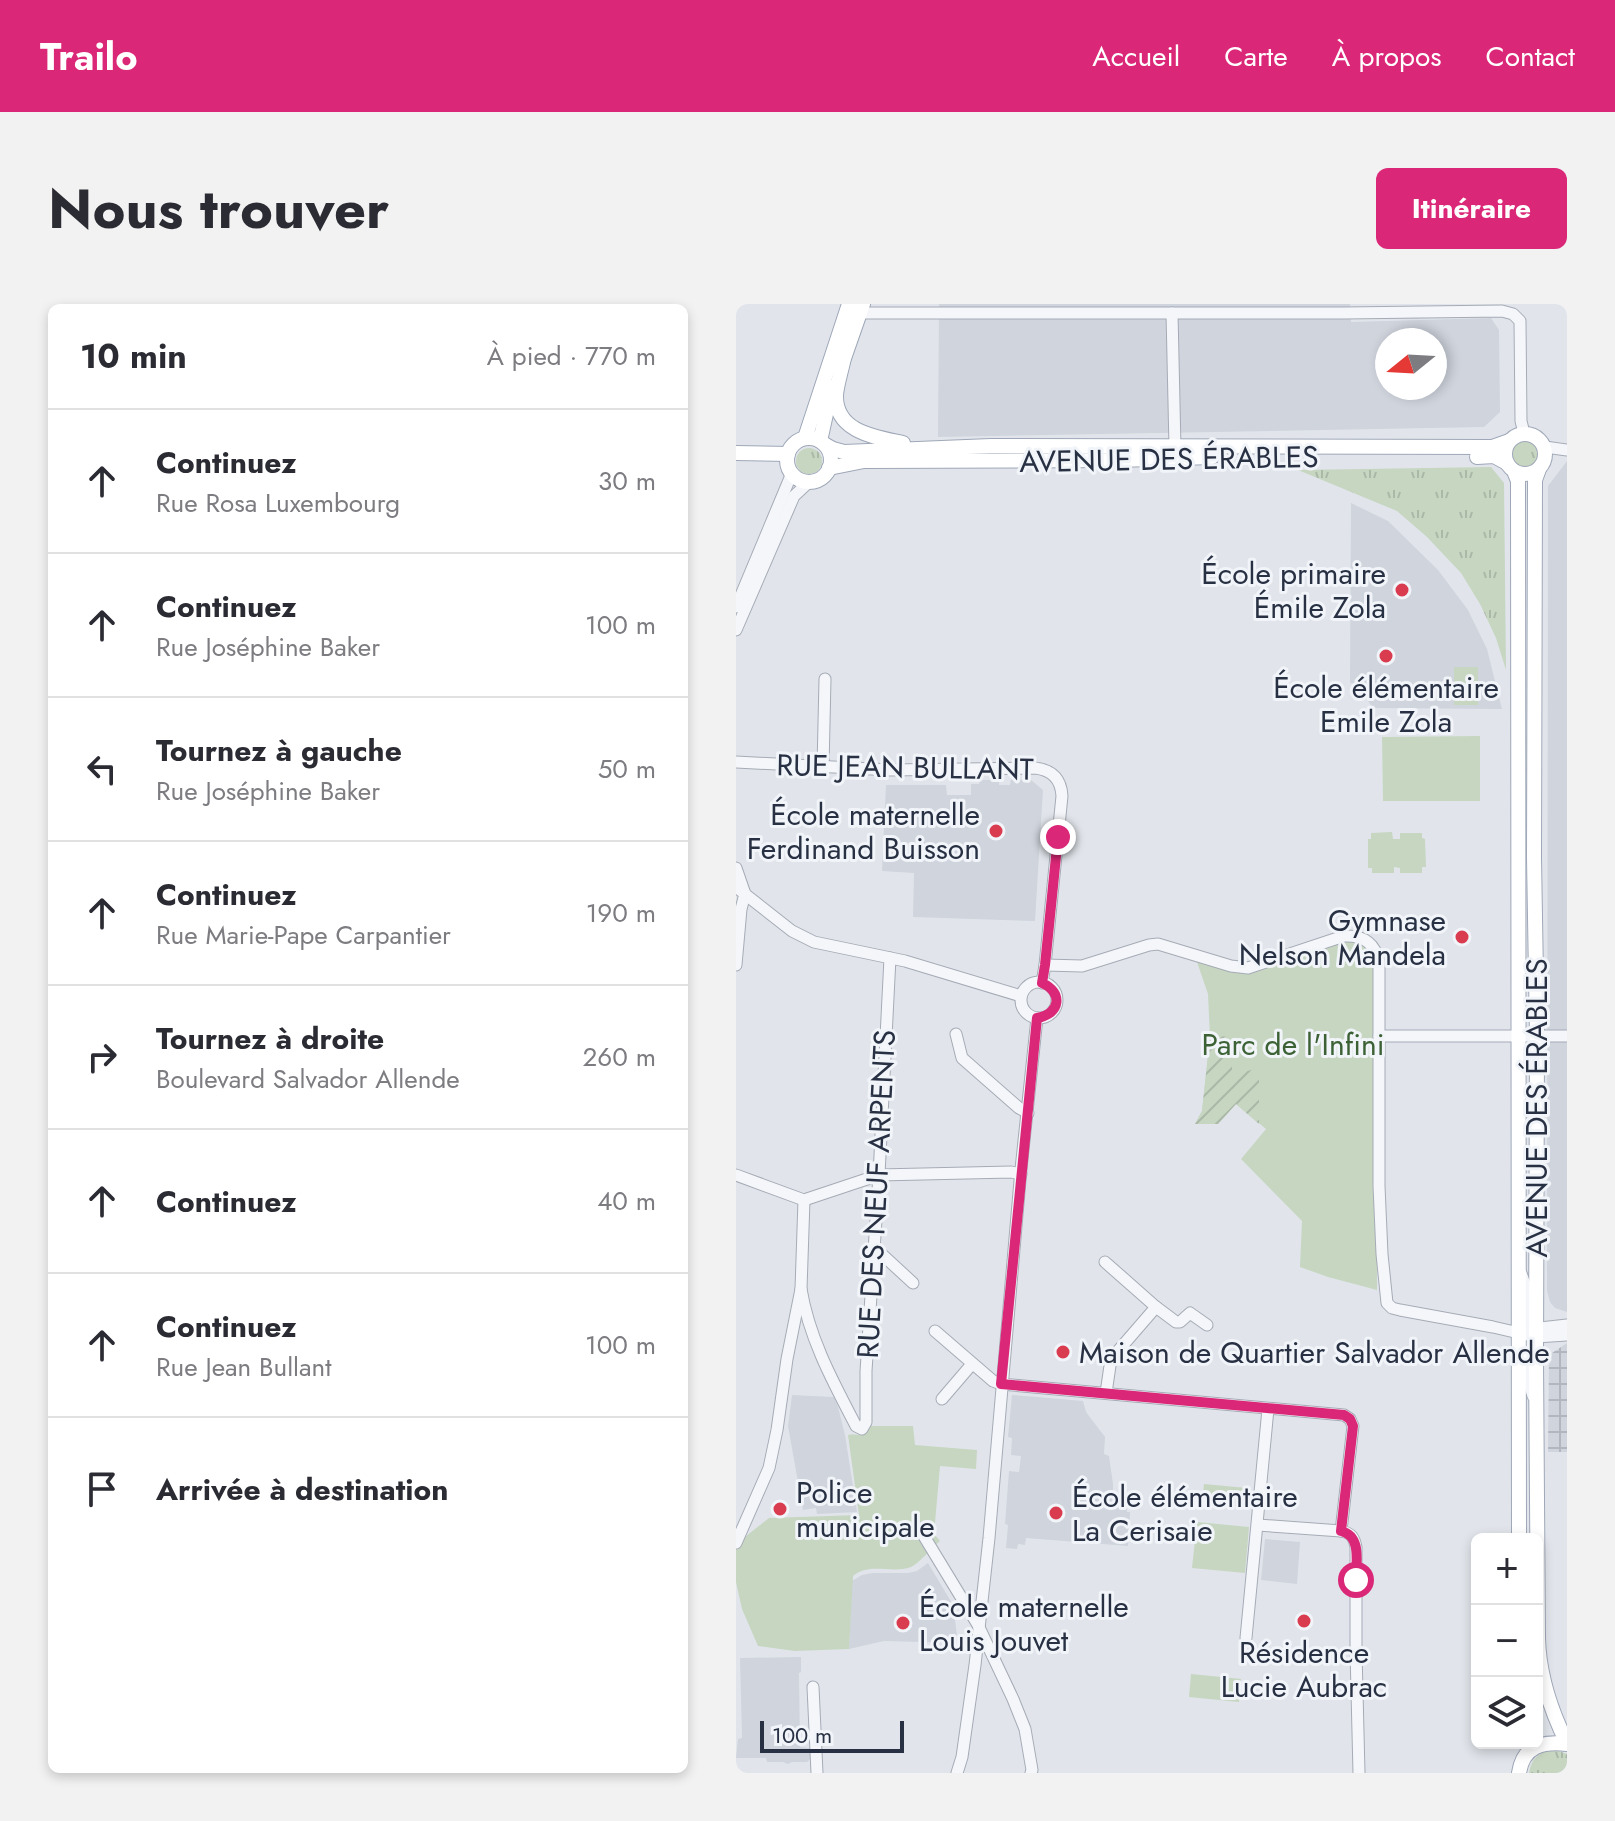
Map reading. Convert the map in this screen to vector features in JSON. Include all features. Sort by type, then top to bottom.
[{"type":"main road","points":[[816,441],[858,307]]},
{"type":"main road","points":[[816,441],[827,368],[858,307]]},
{"type":"main road","name":"AVENUE DES ÉRABLES","points":[[844,357],[836,395],[844,421],[856,431],[902,443],[1175,448],[1492,447],[1509,441]]},
{"type":"main road","points":[[1524,433],[1537,437],[1545,447],[1545,459],[1539,469],[1527,474],[1510,467],[1505,452],[1509,441],[1524,433]]},
{"type":"main road","points":[[816,441],[831,455],[829,468],[823,476],[809,482],[799,479],[792,473],[788,454],[794,444],[816,441]]},
{"type":"main road","name":"AVENUE DES ÉRABLES","points":[[816,441],[844,452],[991,446]]},
{"type":"main road","points":[[736,453],[788,454]]},
{"type":"main road","name":"AVENUE DES ÉRABLES","points":[[829,468],[864,461],[1494,456],[1510,467],[1518,481],[1518,1263],[1530,1332],[1536,1405],[1539,1653],[1545,1686],[1567,1744]]},
{"type":"main road","name":"AVENUE DES ÉRABLES","points":[[1519,1533],[1530,1332],[1537,1036],[1534,557],[1535,480],[1539,469]]},
{"type":"main road","points":[[1543,1744],[1567,1744]]},
{"type":"main road","points":[[1518,1772],[1528,1749]]},
{"type":"street","points":[[858,307],[1172,313],[1502,311],[1513,314],[1520,321],[1521,421],[1524,433]]},
{"type":"street","points":[[1172,313],[1175,448]]},
{"type":"street","points":[[1545,447],[1567,450]]},
{"type":"street","points":[[736,607],[792,473]]},
{"type":"street","points":[[736,630],[794,496],[809,482]]},
{"type":"street","points":[[823,768],[825,679]]},
{"type":"street","name":"RUE JEAN BULLANT","points":[[736,762],[917,770],[1035,768],[1054,774],[1062,796],[1042,983]]},
{"type":"street","points":[[736,868],[741,891],[736,965]]},
{"type":"street","points":[[741,891],[802,937],[814,942],[890,958],[1021,996]]},
{"type":"street","points":[[1045,965],[1082,966],[1158,944],[1231,966],[1248,968],[1344,936],[1356,936],[1367,941],[1376,951],[1379,962],[1379,1186],[1387,1303],[1400,1310],[1563,1335]]},
{"type":"street","name":"RUE DES NEUF ARPENTS","points":[[801,1289],[805,1315],[816,1345],[856,1426],[862,1429],[866,1422],[866,1371],[890,958]]},
{"type":"street","points":[[1042,983],[1052,989],[1056,1005],[1049,1015],[1037,1018],[1024,1011],[1021,996],[1027,987],[1042,983]]},
{"type":"street","points":[[957,1773],[971,1696],[992,1509],[1001,1384],[1037,1018]]},
{"type":"street","points":[[956,1034],[962,1058],[1028,1113]]},
{"type":"street","points":[[1379,1036],[1567,1036]]},
{"type":"street","points":[[736,1175],[804,1200],[879,1175],[1021,1174]]},
{"type":"street","points":[[736,1543],[769,1468],[772,1454],[801,1289],[804,1200]]},
{"type":"street","points":[[874,1247],[913,1283]]},
{"type":"street","points":[[1105,1262],[1176,1322],[1193,1313],[1207,1325]]},
{"type":"street","points":[[1106,1393],[1111,1359],[1156,1307]]},
{"type":"street","points":[[1530,1332],[1567,1325]]},
{"type":"street","points":[[935,1331],[993,1381],[1001,1384],[1344,1415],[1353,1426],[1341,1531]]},
{"type":"street","points":[[1536,1405],[1544,1349],[1551,1340],[1563,1335]]},
{"type":"street","points":[[942,1399],[972,1364]]},
{"type":"street","points":[[1246,1638],[1268,1409]]},
{"type":"street","points":[[1258,1525],[1341,1531],[1349,1533],[1354,1540],[1359,1773]]},
{"type":"street","points":[[919,1528],[978,1625],[1013,1699],[1025,1729],[1031,1773]]},
{"type":"street","points":[[813,1687],[817,1773]]},
{"type":"shaded area","points":[[939,304],[1350,304],[1351,322],[1491,318],[1499,330],[1500,412],[1484,427],[938,437]]},
{"type":"shaded area","points":[[1567,461],[1567,1312],[1555,1308],[1547,1291],[1548,486]]},
{"type":"shaded area","name":"École primaire Émile Zola","points":[[1351,503],[1388,521],[1438,570],[1468,610],[1487,649],[1502,709],[1373,708],[1356,684],[1350,683]]},
{"type":"shaded area","points":[[1011,779],[1031,780],[1043,790],[1035,921],[913,917],[914,873],[882,871],[886,785],[946,785],[947,795],[971,795],[971,784],[979,784],[980,780],[999,780],[999,785],[1010,785]]},
{"type":"shaded area","points":[[1567,1343],[1567,1452],[1548,1452],[1549,1355]]},
{"type":"shaded area","points":[[792,1395],[834,1397],[845,1435],[857,1512],[817,1514],[816,1508],[803,1510],[788,1426]]},
{"type":"shaded area","points":[[1012,1395],[1083,1401],[1086,1412],[1105,1437],[1104,1454],[1109,1456],[1113,1505],[1127,1507],[1127,1512],[1130,1512],[1128,1546],[1026,1538],[1025,1545],[1018,1544],[1017,1549],[1006,1548],[1009,1471],[1019,1472],[1021,1456],[1011,1455],[1012,1438],[1008,1437]]},
{"type":"shaded area","points":[[1265,1539],[1300,1542],[1297,1584],[1261,1580]]},
{"type":"shaded area","name":"École maternelle Louis Jouvet","points":[[928,1563],[953,1605],[958,1643],[884,1641],[849,1649],[852,1581],[873,1573],[917,1571]]},
{"type":"shaded area","points":[[801,1657],[800,1747],[810,1748],[810,1759],[788,1764],[767,1762],[766,1758],[736,1758],[738,1739],[742,1738],[740,1658]]},
{"type":"green space","points":[[1525,440],[1535,444],[1539,454],[1535,464],[1525,468],[1515,464],[1511,454],[1515,444]]},
{"type":"green space","points":[[809,448],[818,452],[822,461],[818,470],[809,474],[800,470],[796,461],[800,452]]},
{"type":"green space","points":[[1491,467],[1504,483],[1506,670],[1496,638],[1480,604],[1461,573],[1427,537],[1397,511],[1298,470]]},
{"type":"green space","points":[[1454,667],[1478,667],[1478,705],[1454,705]]},
{"type":"green space","points":[[1480,736],[1480,801],[1383,801],[1382,737]]},
{"type":"green space","points":[[1392,832],[1393,839],[1400,839],[1400,833],[1422,833],[1426,867],[1422,867],[1422,873],[1400,873],[1400,868],[1394,867],[1394,873],[1372,873],[1372,868],[1368,868],[1368,839],[1371,839],[1371,833]]},
{"type":"green space","name":"Parc de l'Infini","points":[[1337,941],[1362,941],[1376,960],[1377,1290],[1300,1267],[1302,1221],[1241,1159],[1266,1129],[1236,1104],[1218,1124],[1195,1124],[1202,1111],[1210,1037],[1208,994],[1197,962],[1240,972]]},
{"type":"green space","points":[[1232,1036],[1232,1075],[1259,1068],[1259,1124],[1236,1104],[1218,1124],[1195,1124],[1202,1111],[1210,1037]]},
{"type":"green space","points":[[871,1426],[913,1426],[915,1445],[977,1450],[976,1469],[940,1466],[934,1534],[940,1541],[911,1567],[866,1570],[853,1576],[849,1649],[795,1651],[758,1646],[742,1609],[736,1582],[736,1544],[769,1518],[859,1515],[848,1435],[863,1434]]},
{"type":"green space","points":[[1204,1484],[1247,1488],[1245,1507],[1202,1503]]},
{"type":"green space","points":[[1197,1522],[1249,1527],[1245,1573],[1192,1568]]},
{"type":"green space","points":[[1191,1674],[1241,1679],[1239,1702],[1189,1697]]},
{"type":"green space","points":[[1553,1749],[1567,1754],[1567,1773],[1529,1773],[1536,1757]]},
{"type":"place","name":"École primaire Émile Zola","points":[[1402,590]]},
{"type":"place","name":"École élémentaire Emile Zola","points":[[1386,656]]},
{"type":"place","name":"École maternelle Ferdinand Buisson","points":[[996,831]]},
{"type":"place","name":"Gymnase Nelson Mandela","points":[[1462,937]]},
{"type":"place","name":"Maison de Quartier Salvador Allende","points":[[1063,1352]]},
{"type":"place","name":"Police municipale","points":[[780,1509]]},
{"type":"place","name":"École élémentaire La Cerisaie","points":[[1056,1513]]},
{"type":"place","name":"Résidence Lucie Aubrac","points":[[1304,1621]]},
{"type":"place","name":"École maternelle Louis Jouvet","points":[[903,1623]]},
{"type":"route","points":[[1058,837],[1042,983],[1052,989],[1056,1005],[1049,1015],[1037,1018],[1001,1384],[1344,1415],[1353,1426],[1341,1531],[1349,1533],[1354,1540],[1356,1580]]}]
